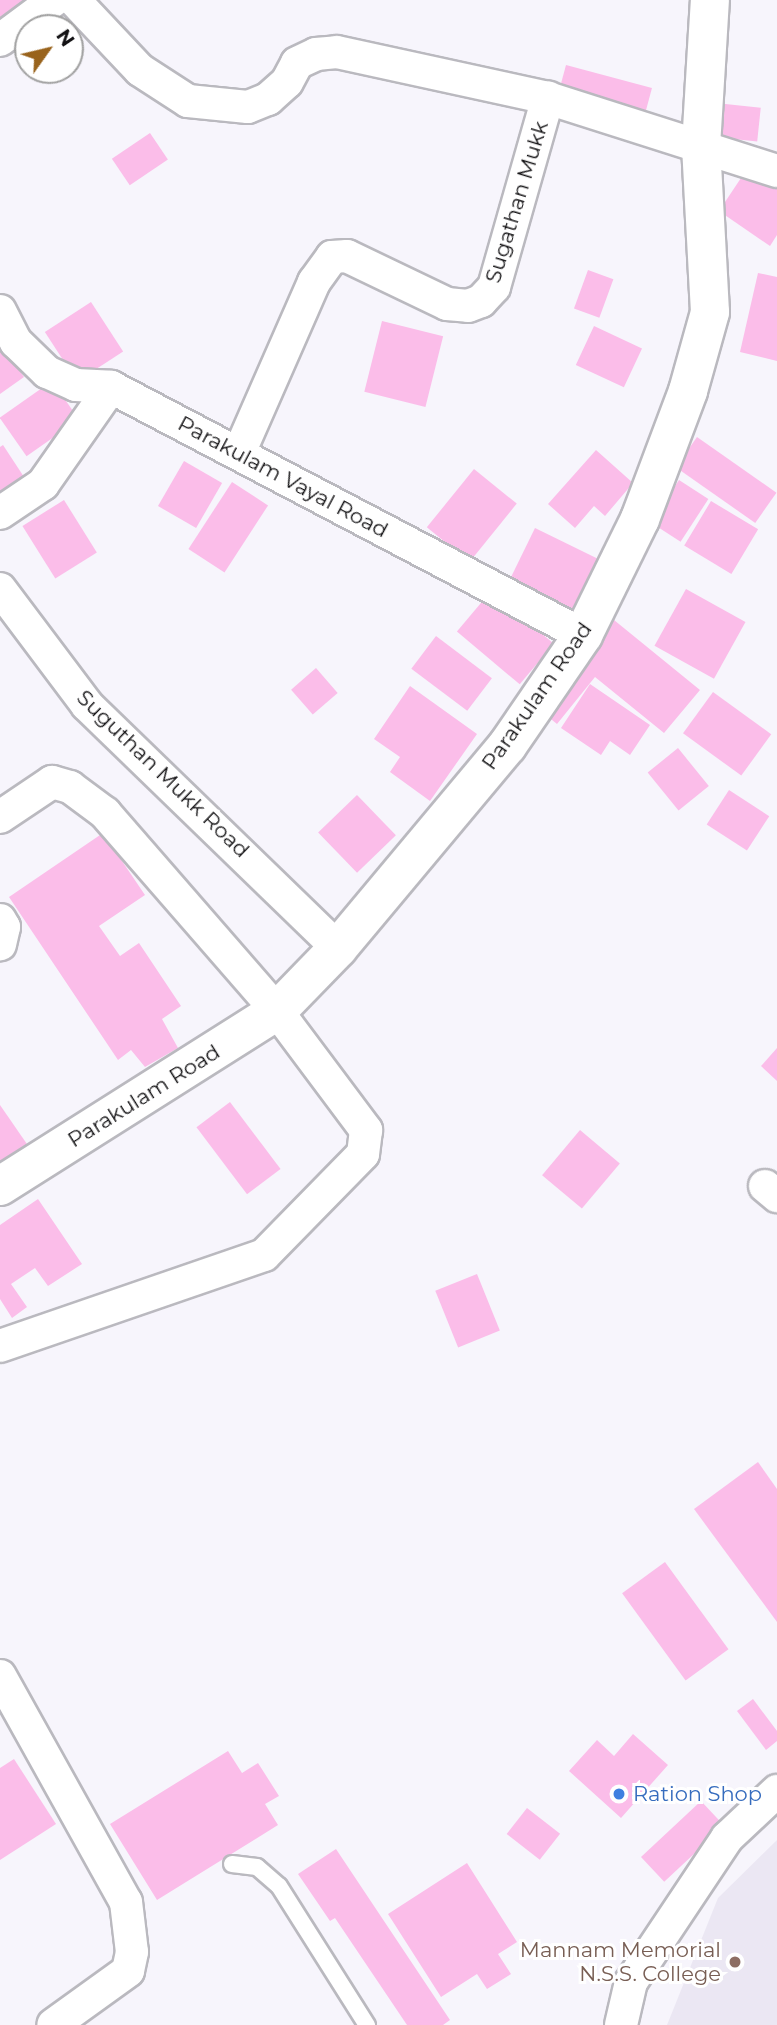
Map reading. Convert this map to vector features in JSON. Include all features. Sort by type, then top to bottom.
[{"type":"street","points":[[0,40],[54,0]]},
{"type":"street","name":"Sugathan Mukk","points":[[74,0],[140,70],[188,101],[248,107],[278,90],[297,63],[316,54],[337,52],[548,98],[777,171]]},
{"type":"street","name":"Parakulam Road","points":[[0,1186],[277,1011],[338,948],[507,746],[583,635],[640,519],[688,391],[710,312],[701,146],[710,0]]},
{"type":"street","name":"Sugathan Mukk","points":[[239,453],[314,282],[332,257],[347,256],[447,304],[481,301],[494,287],[548,98]]},
{"type":"street","name":"Parakulam Vayal Road","points":[[0,311],[16,342],[47,372],[76,386],[110,387],[583,635]]},
{"type":"street","points":[[0,513],[43,484],[110,387]]},
{"type":"street","name":"Suguthan Mukk Road","points":[[0,589],[87,705],[338,948]]},
{"type":"street","points":[[0,817],[52,782],[70,787],[105,813],[277,1011],[366,1130],[363,1154],[264,1255],[0,1346]]},
{"type":"street","points":[[0,920],[4,927],[0,945]]},
{"type":"street","points":[[0,1676],[126,1902],[132,1952],[128,1971],[52,2025]]},
{"type":"street","points":[[621,2025],[631,1982],[727,1838],[777,1791]]},
{"type":"lane","points":[[232,1864],[257,1867],[279,1886],[368,2025]]},
{"type":"shaded area","name":"Mannam Memorial N.S.S. College","points":[[777,1840],[777,2025],[667,2025],[718,1898]]},
{"type":"building","points":[[0,0],[39,0],[20,14],[14,14],[14,19],[0,29]]},
{"type":"building","points":[[566,65],[652,88],[645,115],[559,92]]},
{"type":"building","points":[[716,103],[761,108],[757,142],[712,137]]},
{"type":"building","points":[[150,133],[168,160],[130,185],[112,159]]},
{"type":"building","points":[[749,166],[777,185],[777,235],[770,246],[719,211]]},
{"type":"building","points":[[588,270],[613,279],[599,318],[574,309]]},
{"type":"building","points":[[758,273],[777,277],[777,361],[740,352]]},
{"type":"building","points":[[91,302],[123,351],[77,381],[45,332]]},
{"type":"building","points":[[382,321],[443,336],[425,407],[364,392]]},
{"type":"building","points":[[594,326],[642,348],[624,387],[576,365]]},
{"type":"building","points":[[0,343],[24,377],[0,394]]},
{"type":"building","points":[[52,381],[79,420],[27,456],[0,417]]},
{"type":"building","points":[[697,437],[776,493],[755,523],[676,467]]},
{"type":"building","points":[[3,445],[26,480],[0,497],[0,447]]},
{"type":"building","points":[[596,450],[633,483],[605,516],[594,506],[575,528],[548,504]]},
{"type":"building","points":[[184,461],[222,483],[196,528],[158,506]]},
{"type":"building","points":[[474,469],[517,504],[470,562],[427,527]]},
{"type":"building","points":[[679,480],[708,499],[681,542],[651,523]]},
{"type":"building","points":[[232,482],[268,505],[224,573],[188,549]]},
{"type":"building","points":[[64,500],[97,553],[55,579],[22,526]]},
{"type":"building","points":[[711,501],[758,529],[731,574],[684,546]]},
{"type":"building","points":[[535,528],[602,561],[573,620],[506,587]]},
{"type":"building","points":[[686,589],[745,622],[714,679],[654,646]]},
{"type":"building","points":[[491,591],[554,644],[520,684],[457,632]]},
{"type":"building","points":[[614,620],[700,690],[664,733],[595,677],[557,724],[541,711]]},
{"type":"building","points":[[436,636],[492,678],[467,711],[411,669]]},
{"type":"building","points":[[316,668],[338,693],[313,715],[291,690]]},
{"type":"building","points":[[590,684],[650,725],[630,755],[610,741],[601,755],[561,728]]},
{"type":"building","points":[[410,686],[477,734],[430,801],[390,772],[400,757],[374,739]]},
{"type":"building","points":[[713,692],[771,734],[741,776],[683,733]]},
{"type":"building","points":[[678,748],[709,786],[679,811],[648,773]]},
{"type":"building","points":[[729,790],[769,816],[747,851],[707,824]]},
{"type":"building","points":[[357,795],[396,835],[357,873],[318,833]]},
{"type":"building","points":[[103,833],[145,895],[99,926],[120,956],[139,943],[181,1006],[162,1019],[178,1048],[145,1067],[131,1050],[118,1060],[9,897]]},
{"type":"building","points":[[777,1048],[777,1081],[761,1066]]},
{"type":"building","points":[[230,1102],[281,1169],[247,1194],[196,1127]]},
{"type":"building","points":[[0,1105],[29,1147],[0,1167]]},
{"type":"building","points":[[580,1130],[620,1163],[582,1209],[542,1175]]},
{"type":"building","points":[[38,1199],[82,1264],[48,1286],[35,1268],[11,1284],[27,1307],[12,1318],[0,1299],[0,1225]]},
{"type":"building","points":[[477,1274],[500,1331],[458,1347],[435,1291]]},
{"type":"building","points":[[758,1462],[777,1489],[777,1622],[694,1509]]},
{"type":"building","points":[[665,1562],[728,1649],[686,1681],[622,1593]]},
{"type":"building","points":[[753,1699],[777,1731],[777,1741],[766,1750],[737,1711]]},
{"type":"building","name":"Ration Shop","points":[[633,1734],[668,1765],[621,1818],[569,1771],[597,1740],[614,1756]]},
{"type":"building","points":[[228,1751],[242,1773],[258,1763],[279,1796],[265,1804],[278,1825],[157,1900],[110,1824]]},
{"type":"building","points":[[14,1759],[56,1824],[0,1860],[0,1768]]},
{"type":"building","points":[[701,1801],[724,1826],[664,1882],[641,1857]]},
{"type":"building","points":[[527,1808],[560,1834],[540,1860],[507,1834]]},
{"type":"building","points":[[336,1849],[450,2020],[443,2025],[407,2025],[335,1918],[330,1921],[298,1874]]},
{"type":"building","points":[[467,1863],[517,1942],[498,1954],[511,1974],[487,1989],[477,1974],[441,1997],[388,1914]]},
{"type":"place","name":"Ration Shop","points":[[619,1794]]},
{"type":"place","name":"Mannam Memorial N.S.S. College","points":[[735,1962]]}]
